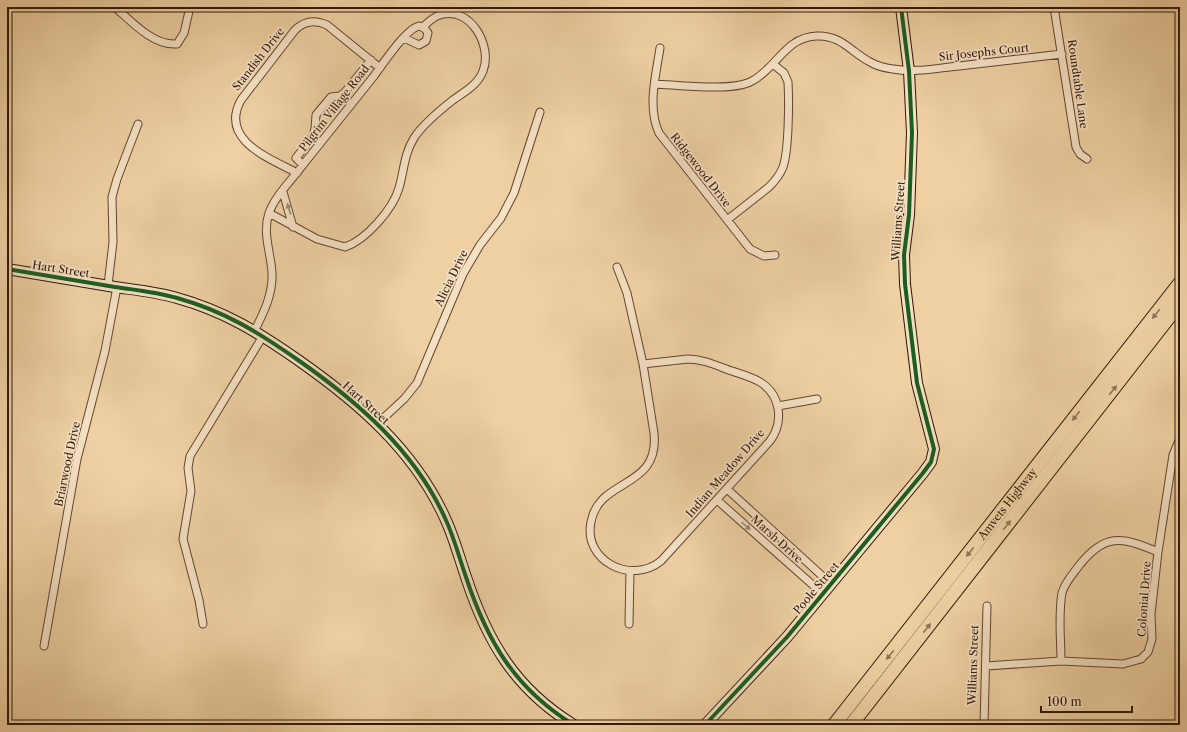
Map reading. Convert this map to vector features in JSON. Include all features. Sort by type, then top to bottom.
[{"type":"highway","name":"Amvets Highway","points":[[834,725],[1180,283]]},
{"type":"highway","name":"Amvets Highway","points":[[852,725],[1180,303]]},
{"type":"street","points":[[115,7],[131,22],[164,42],[173,44],[177,44],[181,40],[190,7]]},
{"type":"street","name":"Williams Street","points":[[901,7],[909,71],[912,133],[909,215],[904,255],[904,284],[917,383],[933,440],[933,457]]},
{"type":"street","name":"Roundtable Lane","points":[[1054,7],[1076,147],[1080,154],[1087,159]]},
{"type":"street","name":"Pilgrim Village Road","points":[[203,624],[199,600],[182,539],[191,491],[188,468],[190,456],[259,333],[272,286],[272,265],[266,232],[269,213],[303,165],[413,27],[423,27],[433,18],[444,14],[458,16],[470,22],[479,32],[483,45],[485,65],[480,77],[472,87],[446,106],[418,132],[406,155],[400,185],[392,204],[360,238],[350,245],[339,246],[317,239],[269,213]]},
{"type":"street","name":"Standish Drive","points":[[297,173],[255,151],[246,143],[238,129],[235,119],[236,110],[241,100],[294,30],[303,23],[315,21],[327,25],[380,68]]},
{"type":"street","points":[[404,38],[415,45],[424,43],[427,39],[428,33],[423,27]]},
{"type":"street","name":"Sir Josephs Court","points":[[655,84],[743,85],[762,74],[773,64],[785,49],[797,41],[809,36],[822,36],[841,41],[864,59],[876,65],[909,71],[1062,54]]},
{"type":"street","name":"Ridgewood Drive","points":[[660,48],[655,84],[653,115],[659,133],[753,252],[764,256],[775,255]]},
{"type":"street","points":[[303,165],[296,158],[312,136],[315,128],[316,115],[331,97],[340,96],[345,92],[371,60]]},
{"type":"street","points":[[727,220],[769,187],[775,181],[784,166],[786,151],[788,82],[784,73],[773,64]]},
{"type":"street","name":"Alicia Drive","points":[[377,424],[404,400],[417,383],[463,274],[480,245],[501,218],[514,193],[540,112]]},
{"type":"street","name":"Briarwood Drive","points":[[44,646],[76,466],[107,346],[112,286],[112,197],[117,179],[138,124]]},
{"type":"street","points":[[283,192],[293,227]]},
{"type":"street","points":[[617,268],[627,294],[643,364],[656,444],[654,455],[640,474],[609,494],[600,502],[593,513],[590,525],[592,542],[600,557],[614,567],[630,572],[629,624]]},
{"type":"street","name":"Hart Street","points":[[7,269],[164,295],[188,301],[228,317],[259,333],[340,391],[377,424],[413,465],[440,507],[455,543],[481,618],[499,654],[514,674],[534,695],[574,725]]},
{"type":"street","points":[[643,364],[688,359],[703,360],[761,382],[773,394],[778,406],[817,399]]},
{"type":"street","name":"Indian Meadow Drive","points":[[630,572],[646,569],[660,561],[727,489],[773,437],[779,420],[778,406]]},
{"type":"street","points":[[1158,552],[1173,455],[1180,438]]},
{"type":"street","name":"Poole Street","points":[[705,725],[787,637],[923,473],[933,457]]},
{"type":"street","name":"Marsh Drive","points":[[727,489],[831,584]]},
{"type":"street","name":"Marsh Drive","points":[[717,500],[823,594]]},
{"type":"street","name":"Colonial Drive","points":[[986,666],[1061,661],[1123,664],[1135,662],[1146,654],[1152,639],[1151,614],[1158,552],[1140,544],[1116,541],[1100,544],[1087,556],[1069,580],[1062,593],[1061,661]]},
{"type":"street","name":"Williams Street","points":[[984,725],[987,606]]},
{"type":"cycle path","points":[[705,725],[787,637],[931,462],[934,449],[917,383],[905,284],[904,255],[909,215],[912,133],[909,71],[901,7]]},
{"type":"cycle path","points":[[7,269],[154,293],[194,303],[240,323],[269,340],[342,393],[382,429],[401,449],[432,493],[451,532],[483,622],[506,662],[535,696],[553,711],[574,725]]}]
